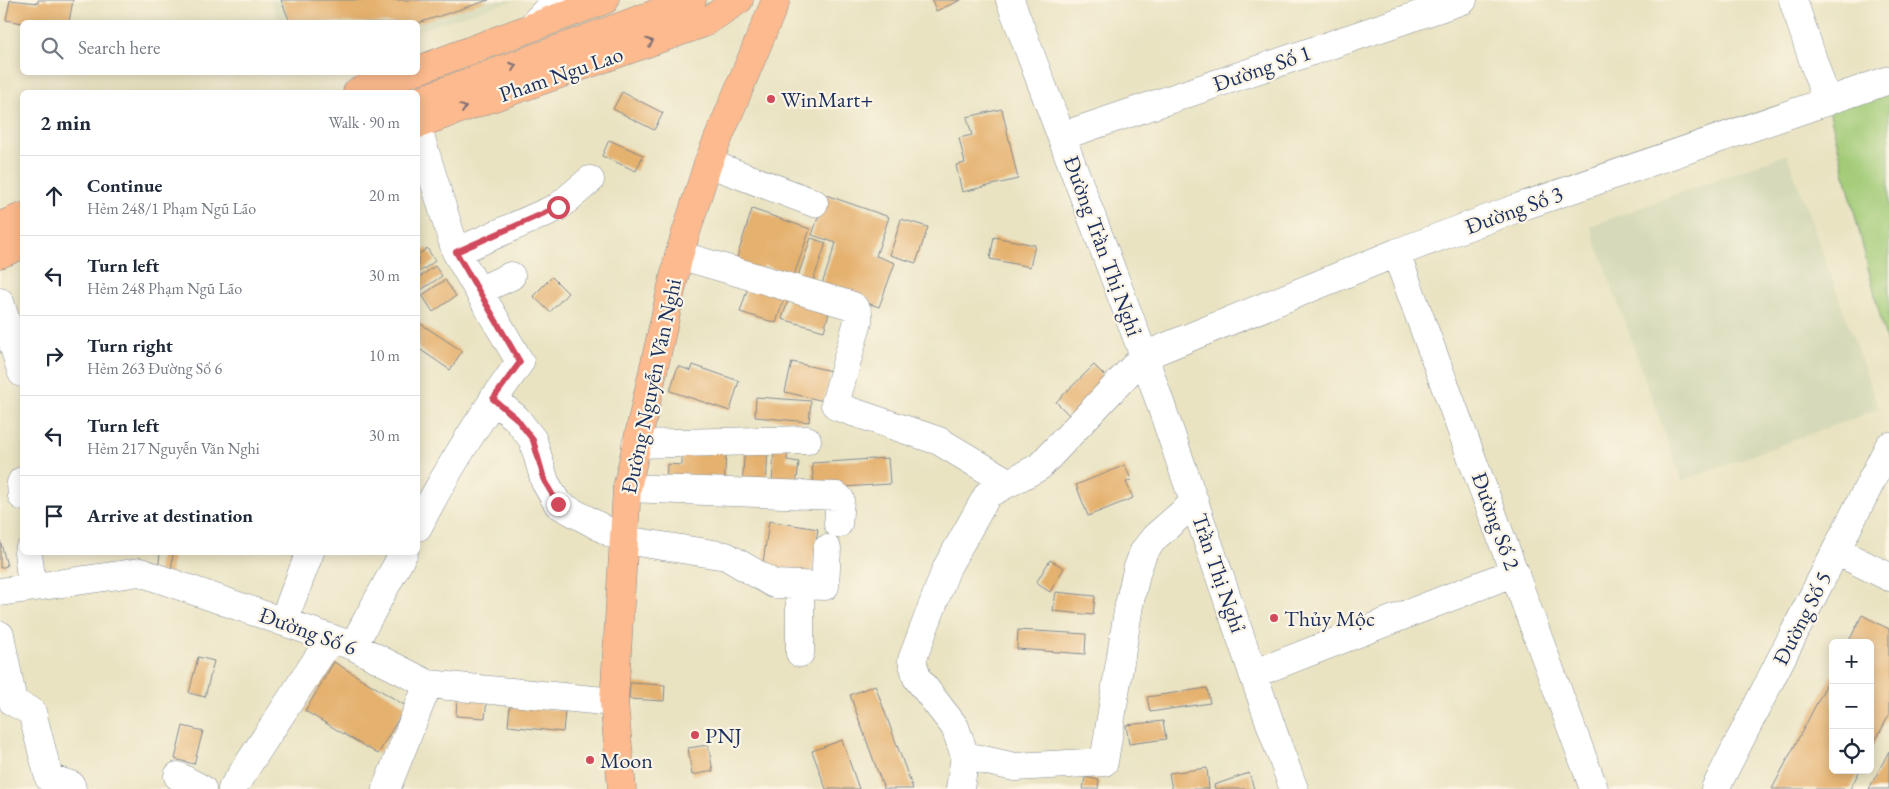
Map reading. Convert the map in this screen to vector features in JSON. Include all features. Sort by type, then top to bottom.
[{"type":"main road","points":[[420,69],[605,0]]},
{"type":"main road","points":[[420,99],[692,0]]},
{"type":"main road","name":"Pham Ngu Lao","points":[[420,123],[704,23],[740,0]]},
{"type":"main road","name":"Đường Nguyễn Văn Nghi","points":[[622,789],[614,702],[627,488],[679,256],[708,163],[776,0]]},
{"type":"main road","points":[[362,90],[403,75]]},
{"type":"main road","points":[[0,226],[20,219]]},
{"type":"main road","points":[[0,254],[20,246]]},
{"type":"main road","points":[[0,272],[20,265]]},
{"type":"street","points":[[531,27],[556,0]]},
{"type":"street","points":[[1010,0],[1062,136]]},
{"type":"street","name":"Đường Số 1","points":[[1062,136],[1463,0]]},
{"type":"street","points":[[1793,0],[1827,102]]},
{"type":"street","name":"Đường Số 3","points":[[1144,356],[1396,253],[1520,207],[1889,80]]},
{"type":"street","points":[[420,135],[456,252],[520,362],[482,416],[433,496],[420,523]]},
{"type":"street","name":"Đường Trần Thị Nghỉ","points":[[1062,136],[1144,356]]},
{"type":"street","points":[[708,163],[814,203]]},
{"type":"street","points":[[456,252],[558,207],[590,180]]},
{"type":"street","name":"Đường Số 2","points":[[1396,253],[1594,789]]},
{"type":"street","points":[[679,256],[853,306],[858,312],[858,321],[835,404],[838,407],[939,441],[1010,483]]},
{"type":"street","points":[[479,292],[511,276]]},
{"type":"street","points":[[0,302],[20,367]]},
{"type":"street","points":[[960,789],[965,756],[955,727],[917,678],[912,660],[947,567],[988,494],[1039,467],[1144,356]]},
{"type":"street","name":"Trần Thị Nghỉ","points":[[1144,356],[1294,789]]},
{"type":"street","points":[[493,399],[516,418],[533,440],[545,482],[558,504],[624,540],[726,556],[774,584],[824,586],[827,549]]},
{"type":"street","points":[[636,444],[807,440]]},
{"type":"street","name":"Đường Số 5","points":[[1715,789],[1889,446]]},
{"type":"street","points":[[627,488],[837,496],[840,499],[838,524]]},
{"type":"street","points":[[965,756],[1015,767],[1104,762],[1129,605],[1137,570],[1144,551],[1155,536],[1196,502]]},
{"type":"street","points":[[1836,551],[1889,578]]},
{"type":"street","points":[[28,555],[32,587]]},
{"type":"street","points":[[283,622],[309,555]]},
{"type":"street","points":[[232,789],[342,642],[402,555]]},
{"type":"street","name":"Đường Số 6","points":[[0,592],[140,572],[342,642],[428,684],[614,702]]},
{"type":"street","points":[[1253,674],[1515,572]]},
{"type":"street","points":[[800,585],[800,654]]},
{"type":"street","points":[[0,635],[13,702],[32,712],[49,778],[71,785],[72,789]]},
{"type":"street","points":[[386,789],[428,684]]},
{"type":"street","points":[[178,776],[202,789]]},
{"type":"shaded area","points":[[270,0],[516,0],[420,29],[420,20],[278,20]]},
{"type":"shaded area","points":[[1787,154],[1879,409],[1682,481],[1590,226]]},
{"type":"green space","points":[[1889,80],[1889,352],[1827,102]]},
{"type":"building","points":[[10,0],[38,3],[38,0],[73,0],[69,20],[20,20],[20,23],[6,20]]},
{"type":"building","points":[[281,0],[489,0],[420,22],[420,20],[289,20]]},
{"type":"building","points":[[932,0],[961,0],[936,11]]},
{"type":"building","points":[[622,92],[663,113],[654,130],[613,109]]},
{"type":"building","points":[[1002,109],[1018,179],[962,192],[956,165],[965,163],[959,138],[972,135],[967,117]]},
{"type":"building","points":[[609,140],[643,155],[636,171],[602,156]]},
{"type":"building","points":[[826,195],[889,217],[876,256],[895,263],[879,307],[821,287],[836,243],[812,235]]},
{"type":"building","points":[[752,209],[810,229],[794,275],[764,265],[760,275],[734,267]]},
{"type":"building","points":[[901,219],[928,227],[916,263],[890,255]]},
{"type":"building","points":[[994,237],[1035,245],[1030,267],[990,259]]},
{"type":"building","points":[[811,238],[826,243],[813,281],[798,276]]},
{"type":"building","points":[[427,248],[435,261],[420,272],[420,253]]},
{"type":"building","points":[[435,266],[442,276],[420,291],[420,277]]},
{"type":"building","points":[[552,277],[568,293],[550,312],[533,296]]},
{"type":"building","points":[[445,280],[456,296],[433,312],[422,295]]},
{"type":"building","points":[[749,284],[785,296],[776,323],[740,312]]},
{"type":"building","points":[[789,297],[830,309],[824,331],[782,319]]},
{"type":"building","points":[[420,323],[462,351],[450,370],[420,349]]},
{"type":"building","points":[[792,362],[831,371],[824,401],[785,392]]},
{"type":"building","points":[[693,365],[739,381],[730,411],[670,391],[678,366],[691,371]]},
{"type":"building","points":[[1094,365],[1109,380],[1071,417],[1056,402]]},
{"type":"building","points":[[756,397],[811,401],[809,422],[755,417]]},
{"type":"building","points":[[745,442],[768,444],[766,490],[742,489]]},
{"type":"building","points":[[774,447],[788,448],[787,460],[799,462],[796,487],[772,485]]},
{"type":"building","points":[[682,450],[726,453],[724,491],[666,488],[667,464],[682,465]]},
{"type":"building","points":[[888,458],[890,484],[814,489],[812,463]]},
{"type":"building","points":[[1125,465],[1131,480],[1126,482],[1133,498],[1088,516],[1076,485]]},
{"type":"building","points":[[769,521],[818,529],[811,577],[762,570]]},
{"type":"building","points":[[0,540],[7,566],[0,568]]},
{"type":"building","points":[[160,555],[173,555],[171,574],[158,572]]},
{"type":"building","points":[[1050,560],[1064,568],[1050,592],[1036,583]]},
{"type":"building","points":[[1056,592],[1095,596],[1093,615],[1053,611]]},
{"type":"building","points":[[1862,615],[1889,629],[1889,715],[1874,743],[1874,639],[1850,639]]},
{"type":"building","points":[[1018,630],[1086,634],[1085,654],[1017,649]]},
{"type":"building","points":[[198,657],[214,661],[205,697],[189,693]]},
{"type":"building","points":[[334,662],[406,706],[378,754],[305,711]]},
{"type":"building","points":[[1829,680],[1829,774],[1858,774],[1850,789],[1772,789]]},
{"type":"building","points":[[630,683],[665,685],[664,701],[629,699]]},
{"type":"building","points":[[875,685],[913,789],[884,789],[850,695]]},
{"type":"building","points":[[1207,688],[1210,703],[1150,712],[1147,697]]},
{"type":"building","points":[[457,698],[487,699],[485,718],[456,716]]},
{"type":"building","points":[[510,705],[565,711],[563,732],[508,726]]},
{"type":"building","points":[[1163,721],[1166,739],[1129,744],[1126,725]]},
{"type":"building","points":[[183,726],[203,731],[194,764],[175,759]]},
{"type":"building","points":[[842,740],[859,789],[826,789],[812,751]]},
{"type":"building","points":[[708,745],[713,771],[692,775],[688,748]]},
{"type":"building","points":[[1889,751],[1889,789],[1869,789]]},
{"type":"building","points":[[1207,768],[1209,789],[1172,789],[1169,773]]},
{"type":"building","points":[[1249,773],[1254,789],[1215,789],[1214,785]]},
{"type":"building","points":[[1085,777],[1099,780],[1098,789],[1083,789]]},
{"type":"place","name":"WinMart+","points":[[771,99]]},
{"type":"place","name":"Thủy Mộc","points":[[1274,618]]},
{"type":"place","name":"PNJ","points":[[695,735]]},
{"type":"place","name":"Moon","points":[[590,760]]},
{"type":"route","points":[[558,207],[456,252],[520,362],[493,399],[516,418],[533,440],[545,482],[558,504]]}]
